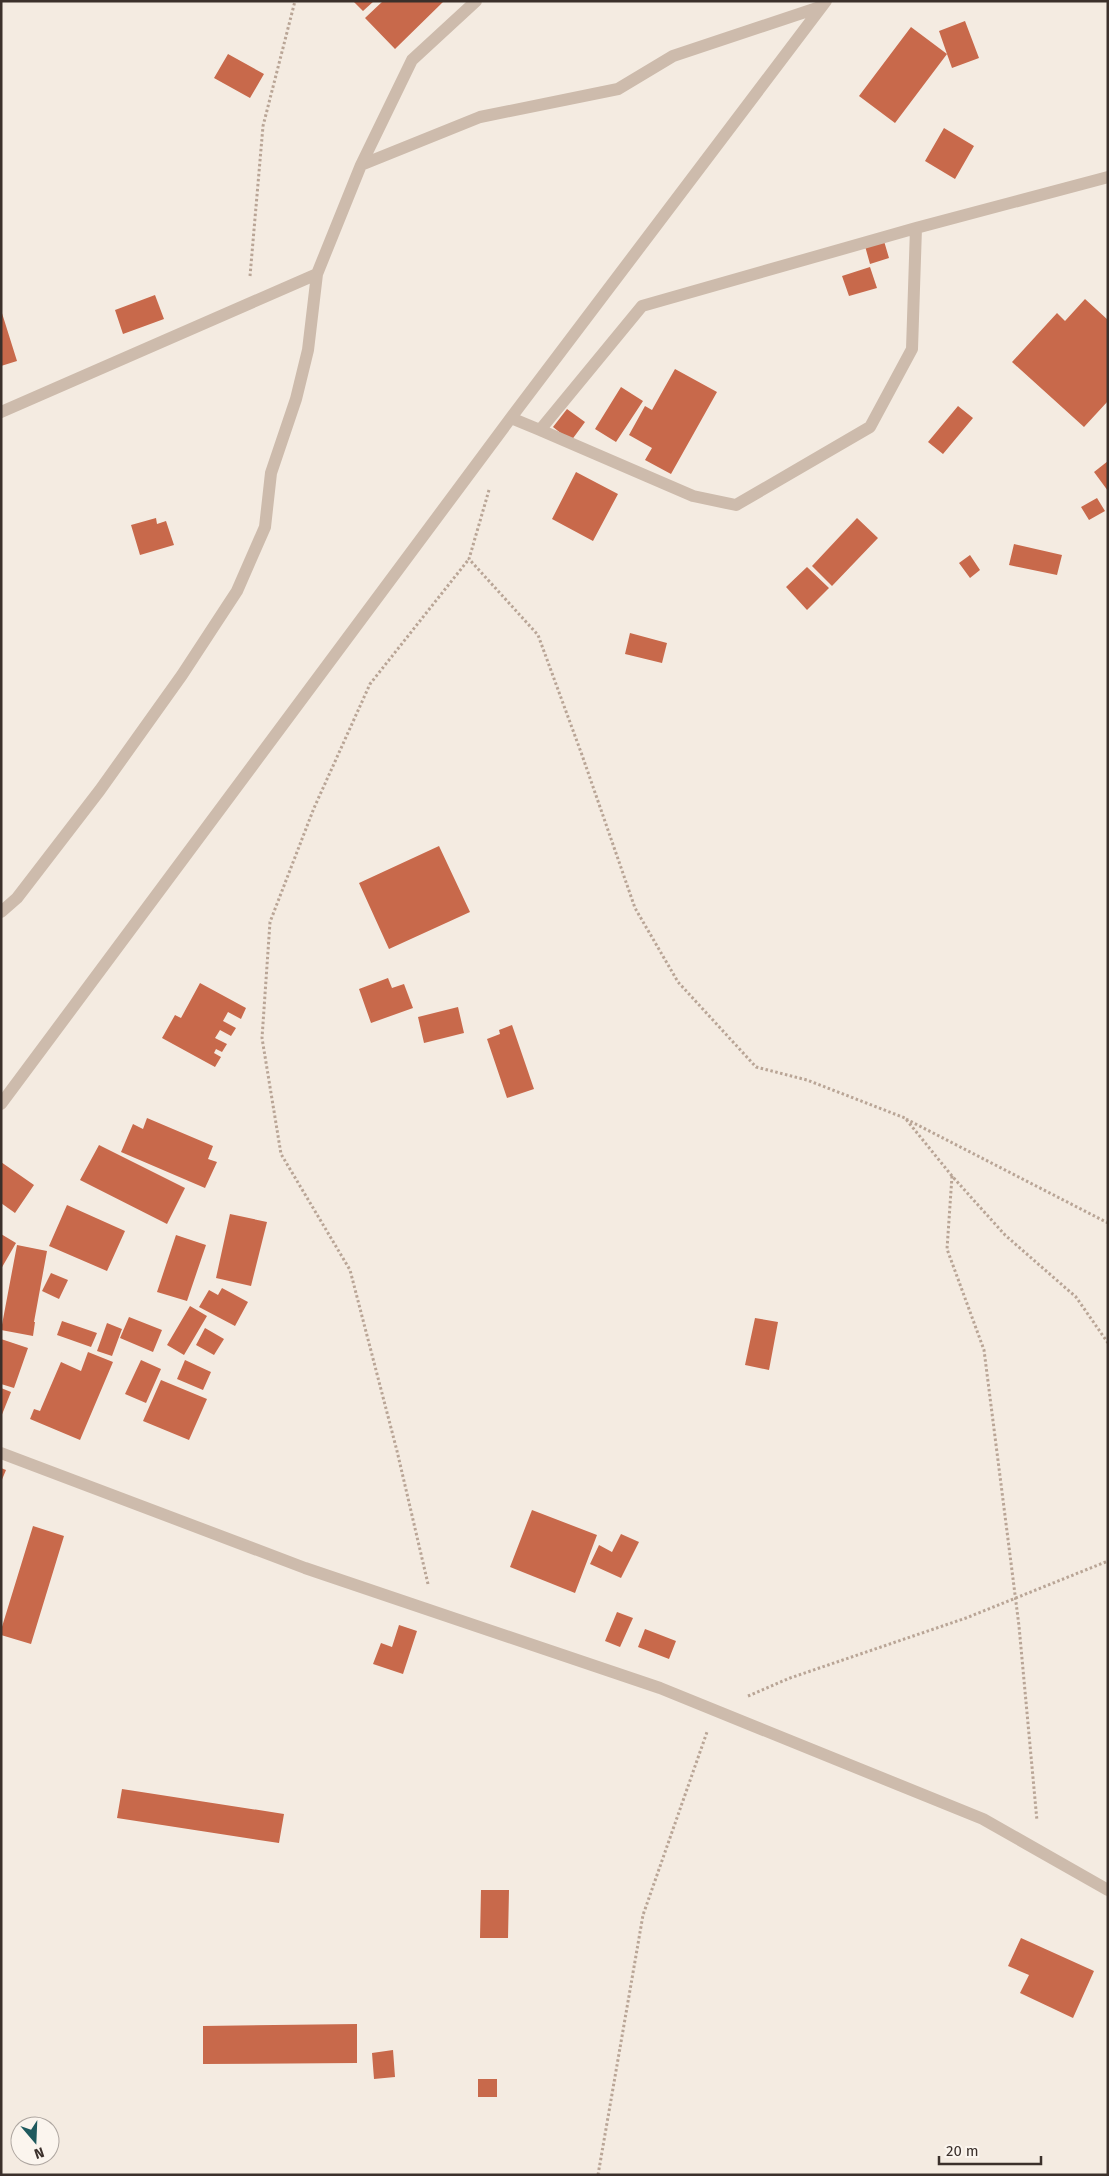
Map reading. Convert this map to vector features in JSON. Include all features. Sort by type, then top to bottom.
[{"type":"street","points":[[1,912],[17,898],[100,790],[182,675],[236,591],[265,527],[271,473],[296,399],[308,350],[316,274],[361,165],[412,60],[476,1]]},
{"type":"street","points":[[361,165],[480,117],[618,89],[673,56],[823,4]]},
{"type":"street","points":[[1,1104],[511,418],[823,4]]},
{"type":"street","points":[[540,430],[642,306],[916,228],[1108,177]]},
{"type":"street","points":[[511,418],[693,496],[736,505],[870,427],[912,349],[916,228]]},
{"type":"street","points":[[1,412],[316,274]]},
{"type":"street","points":[[1,1453],[305,1568],[660,1688],[983,1819],[1108,1890]]},
{"type":"path","points":[[248,304],[263,126],[295,1]]},
{"type":"path","points":[[434,1612],[397,1451],[350,1270],[280,1154],[262,1038],[270,922],[314,808],[370,684],[469,559],[491,484]]},
{"type":"path","points":[[469,559],[538,635],[582,754],[635,908],[678,982],[756,1067],[807,1080],[905,1118],[1108,1223]]},
{"type":"path","points":[[905,1118],[952,1176],[1005,1235],[1076,1297],[1108,1343]]},
{"type":"path","points":[[952,1176],[947,1249],[984,1350],[1016,1598],[1039,1851]]},
{"type":"path","points":[[598,2175],[643,1915],[714,1710],[790,1678],[966,1618],[1108,1561]]},
{"type":"building","points":[[353,1],[374,1],[363,11]]},
{"type":"building","points":[[383,1],[444,1],[395,49],[365,18]]},
{"type":"building","points":[[965,21],[979,58],[952,68],[939,31]]},
{"type":"building","points":[[911,27],[947,54],[895,123],[859,96]]},
{"type":"building","points":[[228,54],[264,74],[250,98],[214,78]]},
{"type":"building","points":[[944,128],[974,146],[955,179],[925,161]]},
{"type":"building","points":[[884,241],[889,258],[870,264],[865,246]]},
{"type":"building","points":[[870,267],[877,288],[849,296],[842,276]]},
{"type":"building","points":[[155,295],[164,319],[123,334],[115,310]]},
{"type":"building","points":[[1085,299],[1108,320],[1108,401],[1084,427],[1012,362],[1057,313],[1065,321]]},
{"type":"building","points":[[1,310],[17,361],[1,366]]},
{"type":"building","points":[[675,369],[717,392],[671,474],[645,460],[652,448],[629,435],[645,406],[652,410]]},
{"type":"building","points":[[621,387],[643,401],[616,442],[595,429]]},
{"type":"building","points":[[958,406],[973,418],[943,454],[928,442]]},
{"type":"building","points":[[567,409],[585,422],[571,441],[553,427]]},
{"type":"building","points":[[1108,461],[1108,491],[1094,472]]},
{"type":"building","points":[[576,472],[618,494],[593,541],[552,519]]},
{"type":"building","points":[[1097,498],[1105,511],[1089,520],[1081,507]]},
{"type":"building","points":[[156,518],[157,524],[166,521],[174,545],[140,555],[131,525]]},
{"type":"building","points":[[857,518],[878,538],[832,586],[812,566]]},
{"type":"building","points":[[1014,544],[1062,555],[1057,575],[1009,565]]},
{"type":"building","points":[[970,555],[980,570],[970,578],[959,563]]},
{"type":"building","points":[[807,567],[829,588],[807,610],[786,587]]},
{"type":"building","points":[[630,633],[667,643],[662,663],[625,654]]},
{"type":"building","points":[[439,846],[470,912],[389,949],[359,883]]},
{"type":"building","points":[[388,978],[392,988],[404,984],[413,1008],[371,1023],[359,989]]},
{"type":"building","points":[[200,983],[246,1008],[241,1019],[228,1012],[223,1021],[236,1028],[231,1036],[220,1030],[215,1038],[227,1044],[222,1052],[216,1049],[214,1053],[221,1057],[215,1067],[162,1038],[175,1015],[181,1018]]},
{"type":"building","points":[[458,1007],[464,1033],[424,1043],[418,1017]]},
{"type":"building","points":[[512,1025],[534,1089],[507,1098],[487,1039],[500,1034],[499,1030]]},
{"type":"building","points":[[147,1118],[213,1146],[208,1159],[217,1162],[205,1188],[121,1152],[133,1124],[143,1129]]},
{"type":"building","points":[[99,1145],[185,1188],[167,1224],[80,1180]]},
{"type":"building","points":[[1,1162],[34,1185],[15,1213],[1,1203]]},
{"type":"building","points":[[67,1205],[125,1231],[107,1271],[49,1246]]},
{"type":"building","points":[[230,1214],[267,1222],[251,1286],[216,1278]]},
{"type":"building","points":[[1,1234],[16,1243],[1,1269]]},
{"type":"building","points":[[176,1235],[206,1245],[187,1301],[157,1292]]},
{"type":"building","points":[[17,1245],[47,1251],[33,1336],[1,1330]]},
{"type":"building","points":[[51,1273],[68,1280],[59,1299],[42,1291]]},
{"type":"building","points":[[222,1288],[248,1302],[235,1326],[199,1307],[209,1290],[218,1295]]},
{"type":"building","points":[[190,1306],[207,1316],[184,1355],[167,1345]]},
{"type":"building","points":[[129,1317],[162,1330],[153,1352],[120,1338]]},
{"type":"building","points":[[755,1318],[778,1322],[769,1370],[745,1365]]},
{"type":"building","points":[[62,1321],[97,1333],[91,1347],[57,1335]]},
{"type":"building","points":[[107,1323],[122,1329],[112,1356],[97,1351]]},
{"type":"building","points":[[205,1328],[224,1339],[214,1355],[196,1345]]},
{"type":"building","points":[[1,1339],[28,1348],[14,1388],[1,1384]]},
{"type":"building","points":[[88,1352],[113,1362],[80,1440],[30,1419],[34,1409],[40,1411],[61,1362],[81,1371]]},
{"type":"building","points":[[141,1360],[161,1369],[146,1403],[125,1394]]},
{"type":"building","points":[[185,1360],[211,1372],[203,1390],[177,1379]]},
{"type":"building","points":[[161,1380],[207,1399],[189,1440],[143,1421]]},
{"type":"building","points":[[1,1388],[11,1392],[1,1417]]},
{"type":"building","points":[[1,1468],[6,1470],[1,1482]]},
{"type":"building","points":[[532,1510],[597,1535],[575,1593],[510,1567]]},
{"type":"building","points":[[33,1526],[64,1536],[31,1644],[1,1635],[1,1630]]},
{"type":"building","points":[[621,1534],[639,1542],[621,1578],[590,1564],[599,1545],[612,1552]]},
{"type":"building","points":[[617,1612],[633,1618],[620,1647],[605,1641]]},
{"type":"building","points":[[399,1625],[417,1631],[403,1674],[373,1664],[381,1643],[392,1647]]},
{"type":"building","points":[[645,1629],[676,1641],[669,1659],[638,1647]]},
{"type":"building","points":[[122,1789],[284,1814],[279,1843],[117,1818]]},
{"type":"building","points":[[481,1890],[509,1890],[508,1938],[480,1938]]},
{"type":"building","points":[[1021,1938],[1094,1971],[1073,2018],[1020,1993],[1029,1975],[1008,1966]]},
{"type":"building","points":[[357,2024],[357,2063],[203,2064],[203,2026]]},
{"type":"building","points":[[393,2050],[395,2077],[374,2079],[372,2053]]},
{"type":"building","points":[[478,2079],[497,2079],[497,2097],[478,2097]]}]
